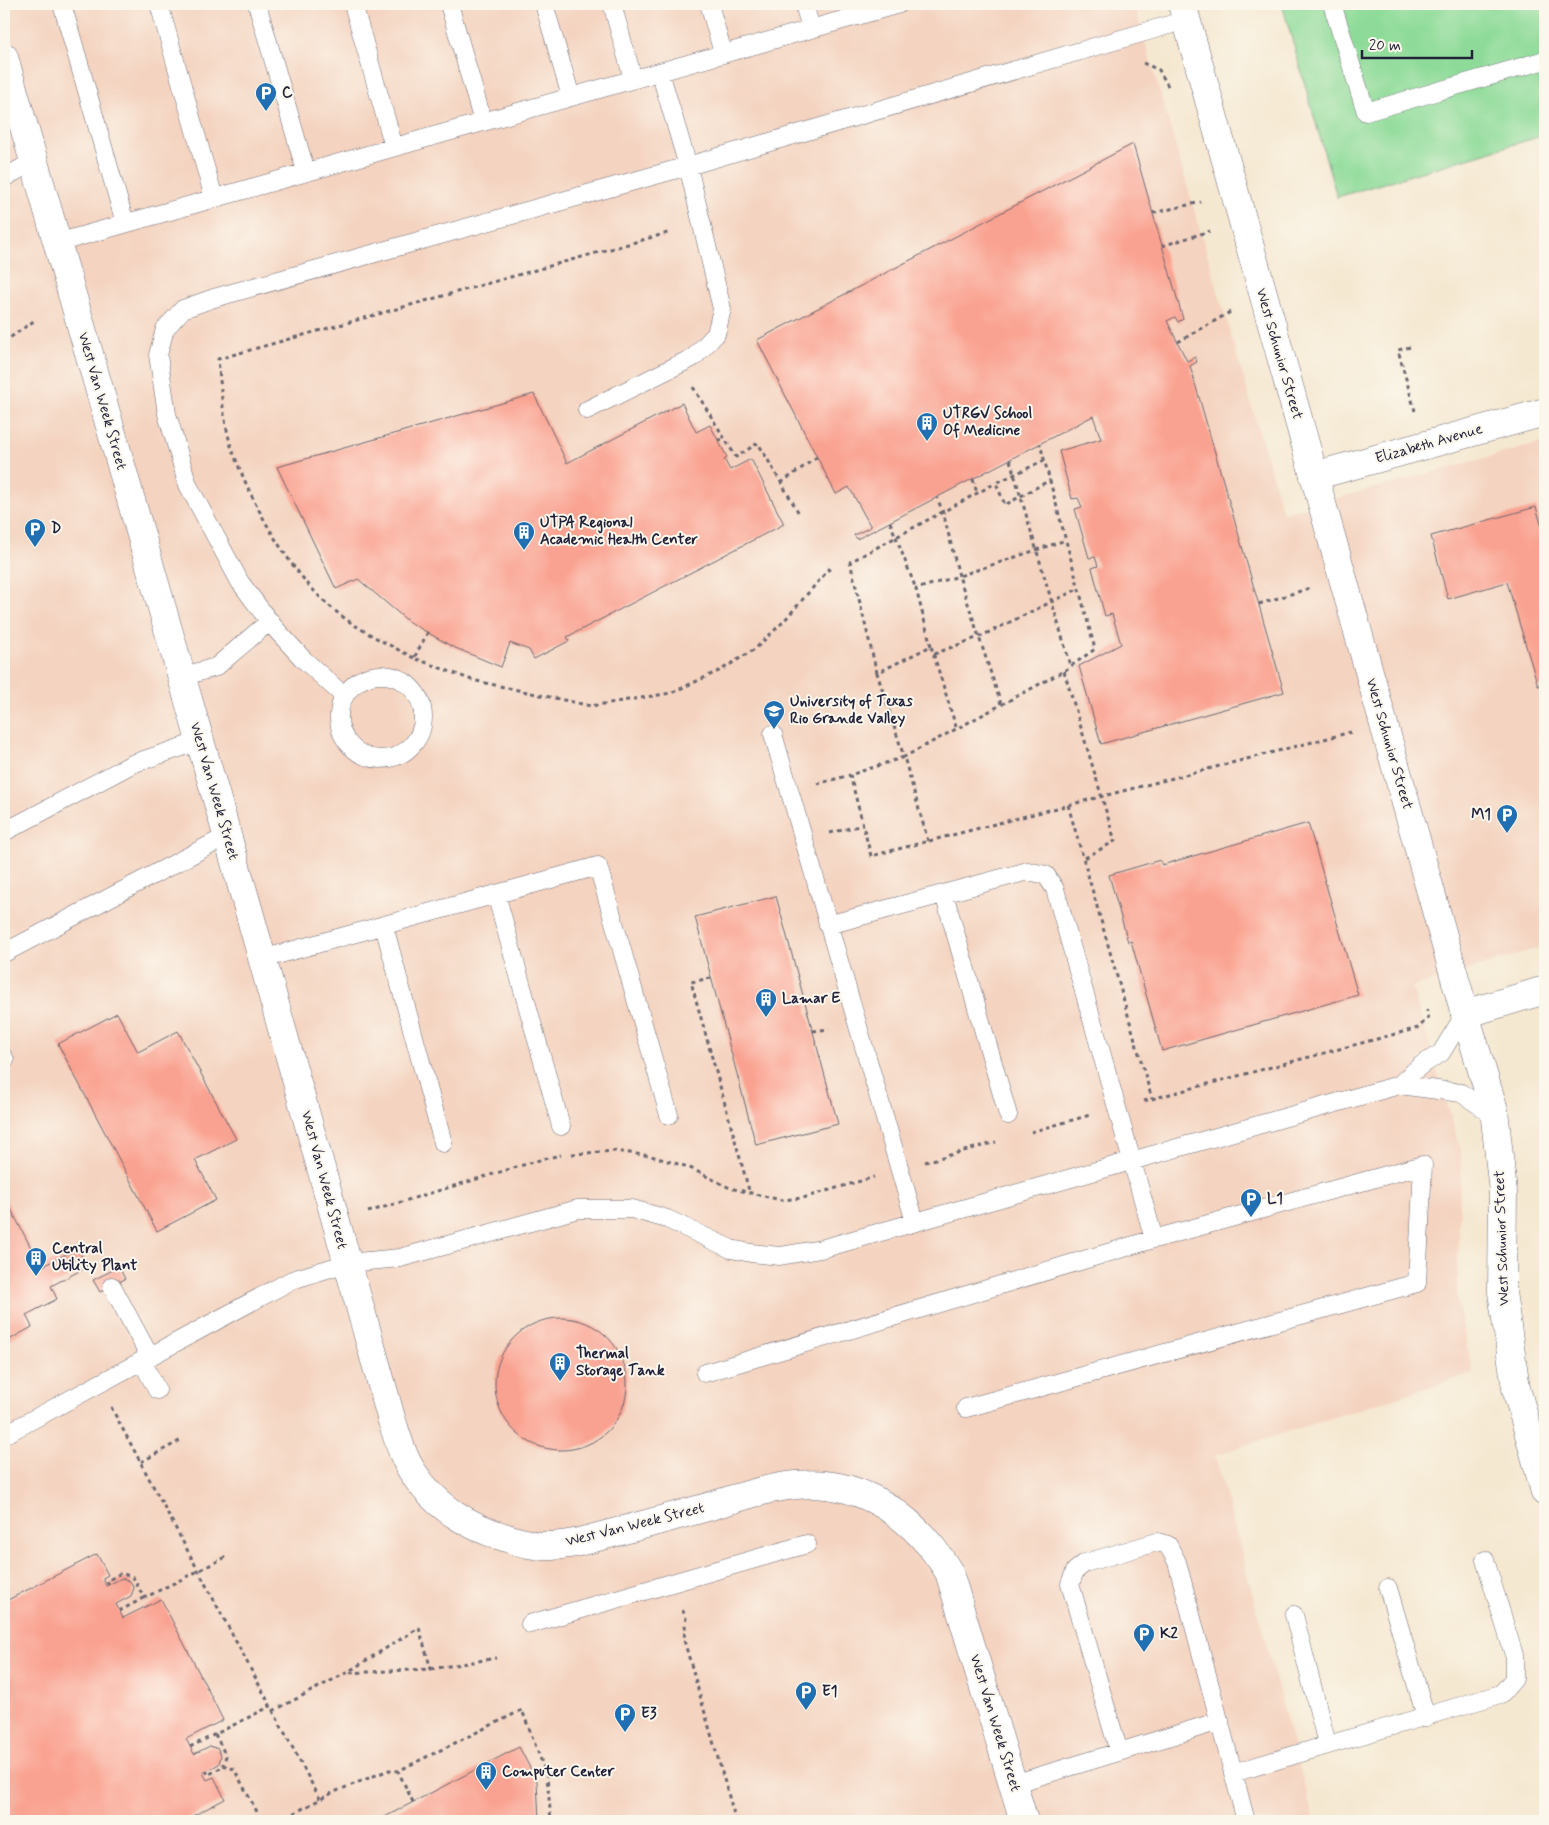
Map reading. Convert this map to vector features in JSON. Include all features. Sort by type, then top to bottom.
[{"type":"street","name":"West Schunior Street","points":[[1184,12],[1495,1116],[1504,1192],[1502,1292],[1516,1388],[1545,1492]]},
{"type":"street","name":"West Van Week Street","points":[[4,57],[347,1263],[392,1420],[405,1458],[430,1494],[462,1521],[484,1532],[520,1542],[547,1546],[576,1543],[752,1494],[798,1484],[846,1489],[862,1494],[894,1511],[920,1532],[949,1572],[1024,1821]]},
{"type":"street","name":"Elizabeth Avenue","points":[[1314,476],[1545,412]]},
{"type":"street","points":[[1465,1014],[1545,990]]},
{"type":"lane","points":[[62,4],[125,223]]},
{"type":"lane","points":[[159,4],[214,198]]},
{"type":"lane","points":[[257,4],[306,172]]},
{"type":"lane","points":[[353,4],[394,147]]},
{"type":"lane","points":[[450,4],[483,122]]},
{"type":"lane","points":[[544,4],[571,97]]},
{"type":"lane","points":[[612,4],[633,79]]},
{"type":"lane","points":[[709,4],[723,53]]},
{"type":"lane","points":[[804,4],[811,29]]},
{"type":"lane","points":[[57,243],[899,4]]},
{"type":"lane","points":[[1332,4],[1366,112],[1545,60]]},
{"type":"lane","points":[[344,696],[303,659],[240,582],[185,476],[167,414],[158,355],[164,330],[183,310],[214,298],[688,166],[1184,12]]},
{"type":"lane","points":[[587,410],[694,357],[716,334],[722,309],[688,166],[660,72]]},
{"type":"lane","points":[[4,178],[34,161]]},
{"type":"lane","points":[[181,677],[216,667],[270,621]]},
{"type":"lane","points":[[383,675],[403,681],[413,689],[420,701],[423,714],[422,728],[416,740],[406,751],[393,757],[379,759],[365,756],[353,748],[342,731],[339,710],[344,696],[352,686],[363,678],[383,675]]},
{"type":"lane","points":[[773,734],[915,1222]]},
{"type":"lane","points":[[4,832],[132,764],[200,741]]},
{"type":"lane","points":[[4,953],[227,836]]},
{"type":"lane","points":[[262,959],[598,866],[670,1115]]},
{"type":"lane","points":[[828,925],[1028,871],[1046,874],[1055,889],[1154,1239]]},
{"type":"lane","points":[[496,894],[561,1126]]},
{"type":"lane","points":[[944,894],[1008,1115]]},
{"type":"lane","points":[[384,926],[443,1143]]},
{"type":"lane","points":[[1399,1085],[1420,1066],[1441,1054],[1465,1014]]},
{"type":"lane","points":[[4,1435],[292,1280],[347,1263],[400,1258],[559,1214],[596,1208],[632,1210],[667,1219],[731,1249],[780,1256],[818,1250],[1399,1085],[1461,1093],[1495,1116]]},
{"type":"lane","points":[[705,1372],[1154,1239],[1423,1164],[1417,1284],[966,1408]]},
{"type":"lane","points":[[112,1286],[146,1359],[157,1390]]},
{"type":"lane","points":[[1119,1752],[1070,1584],[1075,1571],[1084,1563],[1157,1542],[1168,1545],[1176,1562],[1246,1821]]},
{"type":"lane","points":[[530,1624],[807,1544]]},
{"type":"lane","points":[[1233,1773],[1502,1694],[1514,1679],[1514,1655],[1485,1560]]},
{"type":"lane","points":[[1388,1588],[1426,1717]]},
{"type":"lane","points":[[1294,1615],[1327,1744]]},
{"type":"lane","points":[[1013,1784],[1220,1721]]},
{"type":"path","points":[[1153,212],[1201,202]]},
{"type":"path","points":[[1162,246],[1210,231]]},
{"type":"path","points":[[671,232],[218,359],[222,403],[233,452],[265,520],[292,563],[324,601],[359,628],[414,658],[472,680],[591,706],[671,693],[721,670],[755,649],[783,622],[830,568]]},
{"type":"path","points":[[1178,342],[1232,311]]},
{"type":"path","points":[[4,342],[36,320]]},
{"type":"path","points":[[1410,347],[1398,350],[1415,411]]},
{"type":"path","points":[[692,385],[736,457],[758,443],[800,516]]},
{"type":"path","points":[[718,440],[725,439]]},
{"type":"path","points":[[790,792],[850,776],[904,757],[956,727],[1064,671],[1095,649],[1040,444]]},
{"type":"path","points":[[781,483],[817,457]]},
{"type":"path","points":[[1010,460],[1071,666]]},
{"type":"path","points":[[928,841],[877,673],[850,562],[996,483],[1045,460]]},
{"type":"path","points":[[973,479],[976,494]]},
{"type":"path","points":[[996,483],[1005,505],[1050,480]]},
{"type":"path","points":[[937,498],[943,512],[959,576],[1001,704]]},
{"type":"path","points":[[890,522],[916,589],[956,727]]},
{"type":"path","points":[[916,589],[1066,540]]},
{"type":"path","points":[[934,654],[979,637],[1078,588]]},
{"type":"path","points":[[1259,604],[1310,588]]},
{"type":"path","points":[[414,658],[428,632]]},
{"type":"path","points":[[877,673],[931,646]]},
{"type":"path","points":[[1064,671],[1115,841],[1083,859]]},
{"type":"path","points":[[850,776],[871,856],[1351,732]]},
{"type":"path","points":[[1068,805],[1152,1099]]},
{"type":"path","points":[[711,978],[691,982],[750,1194]]},
{"type":"path","points":[[1140,1102],[1410,1030]]},
{"type":"path","points":[[1030,1132],[1095,1113]]},
{"type":"path","points":[[365,1213],[542,1159],[573,1154],[615,1151],[650,1156],[688,1166],[730,1188],[750,1194],[781,1200],[803,1198],[1002,1140]]},
{"type":"path","points":[[111,1406],[320,1800]]},
{"type":"path","points":[[141,1462],[183,1439]]},
{"type":"path","points":[[119,1611],[226,1556]]},
{"type":"path","points":[[109,1584],[107,1580],[121,1573],[133,1577],[144,1598]]},
{"type":"path","points":[[680,1607],[686,1616],[684,1640],[736,1821]]},
{"type":"path","points":[[273,1712],[346,1673],[420,1628],[431,1669]]},
{"type":"path","points":[[346,1673],[431,1669],[496,1658]]},
{"type":"path","points":[[190,1747],[271,1706]]},
{"type":"path","points":[[280,1821],[320,1800],[389,1770],[398,1771],[522,1710],[546,1776],[551,1807],[551,1821]]},
{"type":"path","points":[[206,1770],[208,1775],[222,1767],[226,1756],[215,1734]]},
{"type":"path","points":[[223,1764],[234,1769],[262,1821]]},
{"type":"path","points":[[398,1771],[413,1802]]},
{"type":"shaded area","name":"University of Texas Rio Grande Valley","points":[[4,4],[1134,4],[1283,513],[1545,442],[1545,946],[1412,987],[1461,1150],[1457,1301],[1473,1373],[1215,1455],[1314,1821],[4,1821]]},
{"type":"green space","points":[[1282,4],[1545,4],[1545,135],[1337,197]]},
{"type":"building","name":"UTRGV School Of Medicine","points":[[1133,144],[1183,319],[1178,322],[1175,317],[1167,321],[1187,361],[1195,357],[1197,362],[1190,366],[1284,692],[1101,744],[1079,666],[1121,644],[1112,614],[1105,616],[1092,568],[1098,566],[1095,557],[1089,558],[1075,509],[1082,507],[1078,498],[1072,499],[1059,451],[1101,439],[1093,416],[857,539],[854,535],[871,527],[849,487],[836,494],[757,340]]},
{"type":"building","name":"UTPA Regional Academic Health Center","points":[[534,394],[567,463],[682,403],[696,432],[710,425],[727,457],[724,459],[730,470],[751,459],[784,524],[567,637],[569,641],[534,659],[529,650],[510,643],[501,667],[453,647],[409,622],[358,579],[336,589],[277,467]]},
{"type":"building","points":[[1536,507],[1545,537],[1545,685],[1538,686],[1507,582],[1448,599],[1431,536]]},
{"type":"building","points":[[1308,823],[1358,995],[1162,1051],[1131,941],[1128,942],[1109,875],[1160,860],[1162,865]]},
{"type":"building","name":"Lamar E","points":[[776,896],[838,1124],[756,1145],[695,917]]},
{"type":"building","points":[[117,1013],[138,1052],[178,1031],[236,1139],[195,1160],[216,1200],[157,1231],[58,1044]]},
{"type":"building","name":"Central Utility Plant","points":[[4,1196],[41,1267],[78,1248],[87,1267],[51,1286],[57,1299],[26,1315],[32,1327],[7,1341],[4,1335]]},
{"type":"building","points":[[119,1267],[125,1279],[100,1292],[93,1280]]},
{"type":"building","name":"Thermal Storage Tank","points":[[561,1318],[574,1319],[586,1323],[608,1337],[622,1359],[626,1371],[626,1397],[622,1409],[608,1431],[586,1445],[574,1449],[561,1450],[548,1449],[536,1445],[514,1431],[500,1409],[496,1397],[495,1384],[496,1371],[500,1359],[514,1337],[536,1323],[548,1319]]},
{"type":"building","points":[[97,1554],[108,1575],[103,1578],[106,1586],[122,1578],[130,1581],[134,1588],[131,1596],[116,1604],[123,1618],[161,1599],[223,1720],[186,1739],[194,1754],[210,1746],[218,1749],[221,1756],[219,1764],[203,1773],[207,1780],[214,1777],[225,1799],[183,1821],[4,1821],[4,1602]]},
{"type":"building","name":"Computer Center","points":[[519,1747],[537,1781],[539,1821],[377,1821]]},
{"type":"place","name":"C","points":[[266,112]]},
{"type":"place","name":"UTRGV School Of Medicine","points":[[927,442]]},
{"type":"place","name":"D","points":[[35,548]]},
{"type":"place","name":"UTPA Regional Academic Health Center","points":[[524,551]]},
{"type":"place","name":"University of Texas Rio Grande Valley","points":[[774,730]]},
{"type":"place","name":"M1","points":[[1507,834]]},
{"type":"place","name":"Lamar E","points":[[766,1018]]},
{"type":"place","name":"L1","points":[[1251,1218]]},
{"type":"place","name":"Central Utility Plant","points":[[36,1277]]},
{"type":"place","name":"Thermal Storage Tank","points":[[560,1382]]},
{"type":"place","name":"K2","points":[[1144,1653]]},
{"type":"place","name":"E1","points":[[806,1711]]},
{"type":"place","name":"E3","points":[[625,1733]]},
{"type":"place","name":"Computer Center","points":[[486,1791]]}]
